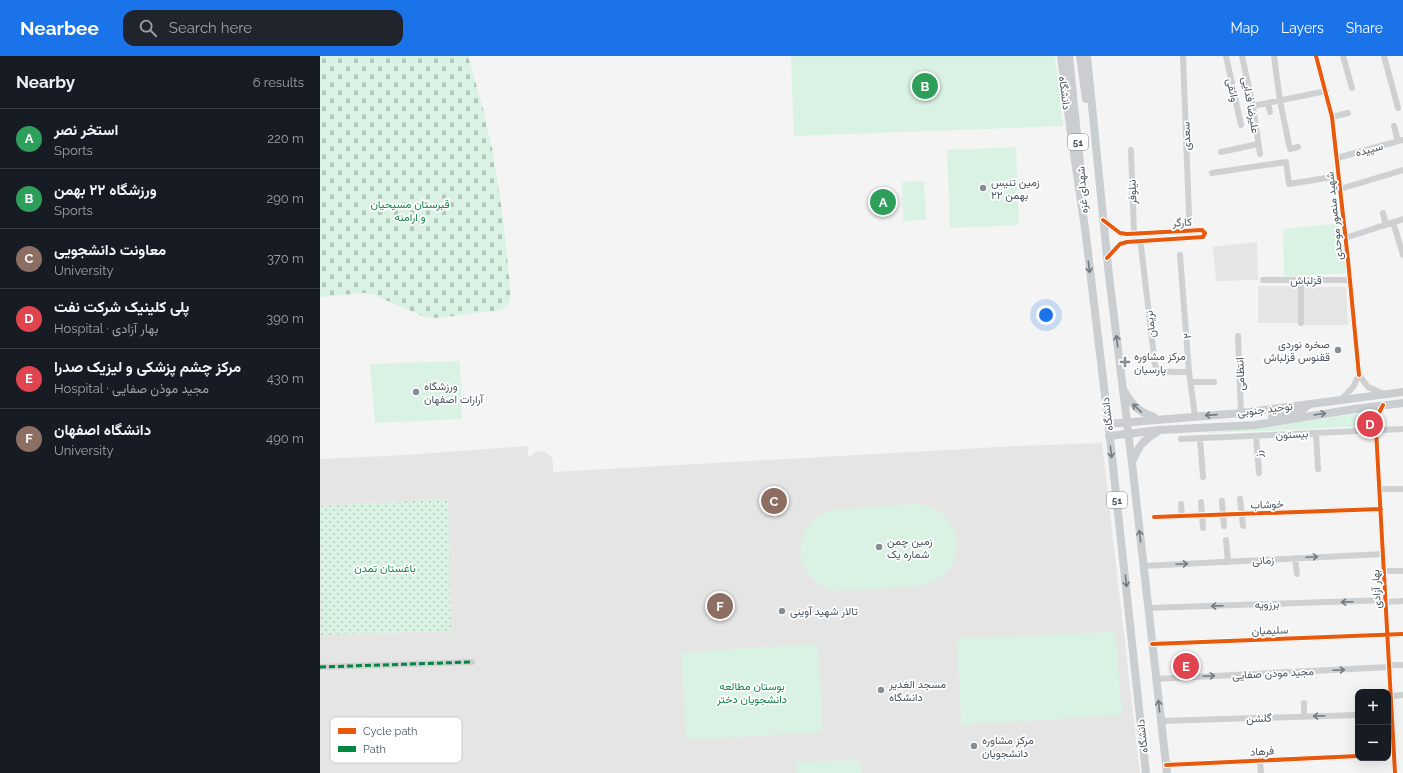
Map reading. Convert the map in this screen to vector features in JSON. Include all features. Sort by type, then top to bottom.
[{"type":"main road","name":"دانشگاه","points":[[1061,56],[1070,134],[1085,228],[1146,773]]},
{"type":"main road","name":"شهدای غزه","points":[[1069,56],[1085,228]]},
{"type":"main road","name":"دانشگاه","points":[[1087,57],[1107,258],[1126,422]]},
{"type":"main road","points":[[1122,388],[1134,406],[1143,413],[1159,418]]},
{"type":"main road","name":"توحید جنوبی","points":[[1108,424],[1159,418],[1241,413],[1403,392]]},
{"type":"main road","name":"توحید جنوبی","points":[[1109,436],[1160,430],[1252,425],[1403,403]]},
{"type":"main road","points":[[1252,425],[1248,423],[1248,420],[1300,412],[1310,404]]},
{"type":"main road","name":"51","points":[[1126,422],[1128,434]]},
{"type":"main road","points":[[1132,463],[1139,446],[1145,439],[1160,430]]},
{"type":"main road","name":"دانشگاه","points":[[1128,434],[1166,769]]},
{"type":"street","points":[[1179,56],[1187,56]]},
{"type":"street","name":"سعدی","points":[[1183,56],[1189,216]]},
{"type":"street","name":"واثقی","points":[[1226,56],[1241,125]]},
{"type":"street","name":"علیرضا فدایی","points":[[1242,56],[1253,106],[1260,154]]},
{"type":"street","points":[[1274,56],[1280,101],[1290,149],[1298,147]]},
{"type":"street","name":"شهید منصور موحدی","points":[[1316,56],[1332,117],[1358,375]]},
{"type":"street","points":[[1343,56],[1352,88]]},
{"type":"street","points":[[1384,56],[1398,108]]},
{"type":"street","points":[[1253,106],[1326,91]]},
{"type":"street","points":[[1268,104],[1270,112]]},
{"type":"street","points":[[1332,117],[1348,113]]},
{"type":"street","name":"سپیده","points":[[1337,158],[1400,140],[1394,126]]},
{"type":"street","points":[[1221,152],[1258,144]]},
{"type":"street","name":"نیلوفر","points":[[1131,150],[1134,233]]},
{"type":"street","points":[[1212,173],[1286,162],[1289,184],[1339,176]]},
{"type":"street","points":[[1340,189],[1403,170]]},
{"type":"street","points":[[1383,213],[1386,225]]},
{"type":"street","points":[[1345,238],[1403,219]]},
{"type":"street","name":"کارگر","points":[[1103,220],[1120,233],[1202,230],[1205,233],[1202,237],[1127,242],[1120,244],[1107,258]]},
{"type":"street","points":[[1393,222],[1403,256]]},
{"type":"street","name":"نریمان","points":[[1141,246],[1155,365],[1161,371],[1189,372]]},
{"type":"street","name":"۲","points":[[1180,255],[1189,372],[1195,416]]},
{"type":"street","name":"قزلباش","points":[[1263,280],[1349,280]]},
{"type":"street","points":[[1301,280],[1301,323]]},
{"type":"street","name":"انتظامی","points":[[1238,336],[1241,413]]},
{"type":"street","points":[[1342,399],[1353,387],[1358,375],[1368,387],[1384,394]]},
{"type":"street","points":[[1191,382],[1214,382]]},
{"type":"street","name":"بهار آزادی","points":[[1383,405],[1376,417],[1376,430],[1391,689]]},
{"type":"street","name":"بهار آزادی","points":[[1363,408],[1372,417],[1376,430]]},
{"type":"street","name":"بیستون","points":[[1181,439],[1403,429]]},
{"type":"street","points":[[1316,433],[1318,469]]},
{"type":"street","name":"رز","points":[[1256,436],[1259,473]]},
{"type":"street","points":[[1200,438],[1203,477]]},
{"type":"street","points":[[1379,489],[1403,488]]},
{"type":"street","points":[[1240,499],[1243,526]]},
{"type":"street","points":[[1222,501],[1224,526]]},
{"type":"street","points":[[1201,502],[1203,528]]},
{"type":"street","points":[[1181,504],[1182,516]]},
{"type":"street","name":"خوشاب","points":[[1154,517],[1380,509]]},
{"type":"street","points":[[1226,540],[1228,562]]},
{"type":"street","name":"زمانی","points":[[1143,566],[1383,554]]},
{"type":"street","points":[[1295,558],[1296,574]]},
{"type":"street","points":[[1384,571],[1403,571]]},
{"type":"street","name":"برزویه","points":[[1148,608],[1403,601]]},
{"type":"street","name":"سلیمیان","points":[[1152,644],[1403,634]]},
{"type":"street","points":[[320,667],[472,662]]},
{"type":"street","name":"مجید موذن صفایی","points":[[1156,679],[1403,665]]},
{"type":"street","points":[[1391,696],[1403,696]]},
{"type":"street","points":[[1304,703],[1304,716]]},
{"type":"street","name":"گلشن","points":[[1161,721],[1355,715]]},
{"type":"street","name":"بهار آزادی","points":[[1391,754],[1396,773]]},
{"type":"street","name":"فرهاد","points":[[1166,769],[1260,760],[1355,756]]},
{"type":"street","points":[[1260,760],[1261,773]]},
{"type":"shaded area","points":[[1257,242],[1258,280],[1216,281],[1213,247]]},
{"type":"shaded area","points":[[1258,286],[1299,286],[1299,323],[1258,323]]},
{"type":"shaded area","points":[[1304,287],[1346,287],[1348,325],[1304,325]]},
{"type":"shaded area","points":[[1102,443],[1140,773],[320,773],[320,459],[405,455],[527,446],[529,458],[535,452],[539,451],[545,452],[552,458],[553,472],[1017,446]]},
{"type":"green space","name":"قبرستان مسیحیان و ارامنه","points":[[320,56],[468,56],[483,109],[493,153],[503,218],[511,295],[508,305],[501,310],[438,318],[425,317],[374,295],[364,293],[320,297]]},
{"type":"green space","points":[[791,56],[1055,56],[1063,126],[794,136]]},
{"type":"green space","name":"زمین تنیس ۲۲ بهمن","points":[[1016,147],[1019,225],[950,228],[947,150]]},
{"type":"green space","points":[[924,181],[926,220],[903,221],[902,182]]},
{"type":"green space","points":[[1341,223],[1346,273],[1284,277],[1283,229]]},
{"type":"green space","points":[[460,361],[462,419],[375,423],[370,364]]},
{"type":"green space","points":[[1362,413],[1366,414],[1369,421],[1365,426],[1200,433],[1266,427]]},
{"type":"green space","name":"باغستان تمدن","points":[[448,499],[451,631],[321,635],[320,506]]},
{"type":"green space","name":"زمین چمن شماره یک","points":[[914,504],[932,507],[945,516],[953,528],[957,542],[955,557],[948,570],[936,580],[919,586],[837,591],[821,585],[809,575],[803,563],[800,549],[803,535],[810,523],[822,514],[838,509]]},
{"type":"green space","points":[[1115,632],[1122,715],[961,725],[957,638]]},
{"type":"green space","name":"بوستان مطالعه دانشجویان دختر","points":[[818,644],[823,732],[686,740],[681,652]]},
{"type":"green space","points":[[860,760],[861,773],[796,773],[796,762]]},
{"type":"marked path","points":[[320,667],[472,662]]},
{"type":"cycle path","points":[[1316,56],[1332,117],[1359,375]]},
{"type":"cycle path","points":[[1103,220],[1120,233],[1127,234],[1202,230],[1205,233],[1203,237],[1127,242],[1120,244],[1107,258]]},
{"type":"cycle path","points":[[1383,405],[1377,417],[1376,430],[1395,773]]},
{"type":"cycle path","points":[[1154,517],[1381,509]]},
{"type":"cycle path","points":[[1152,644],[1403,634]]},
{"type":"cycle path","points":[[1166,765],[1355,756]]},
{"type":"place","name":"ورزشگاه ۲۲ بهمن","points":[[925,86]]},
{"type":"place","name":"زمین تنیس ۲۲ بهمن","points":[[983,188]]},
{"type":"place","name":"استخر نصر","points":[[883,202]]},
{"type":"place","name":"صخره نوردی ققنوس قزلباش","points":[[1338,350]]},
{"type":"place","name":"مرکز مشاوره پارسیان","points":[[1125,362]]},
{"type":"place","name":"ورزشگاه آرارات اصفهان","points":[[416,392]]},
{"type":"place","name":"پلی کلینیک شرکت نفت","points":[[1370,424]]},
{"type":"place","name":"معاونت دانشجویی","points":[[774,501]]},
{"type":"place","name":"زمین چمن شماره یک","points":[[879,547]]},
{"type":"place","name":"دانشگاه اصفهان","points":[[720,606]]},
{"type":"place","name":"تالار شهید آوینی","points":[[782,611]]},
{"type":"place","name":"مرکز چشم پزشکی و لیزیک صدرا","points":[[1186,666]]},
{"type":"place","name":"مسجد الغدیر دانشگاه","points":[[881,690]]},
{"type":"place","name":"مرکز مشاوره دانشجویان","points":[[974,746]]}]
